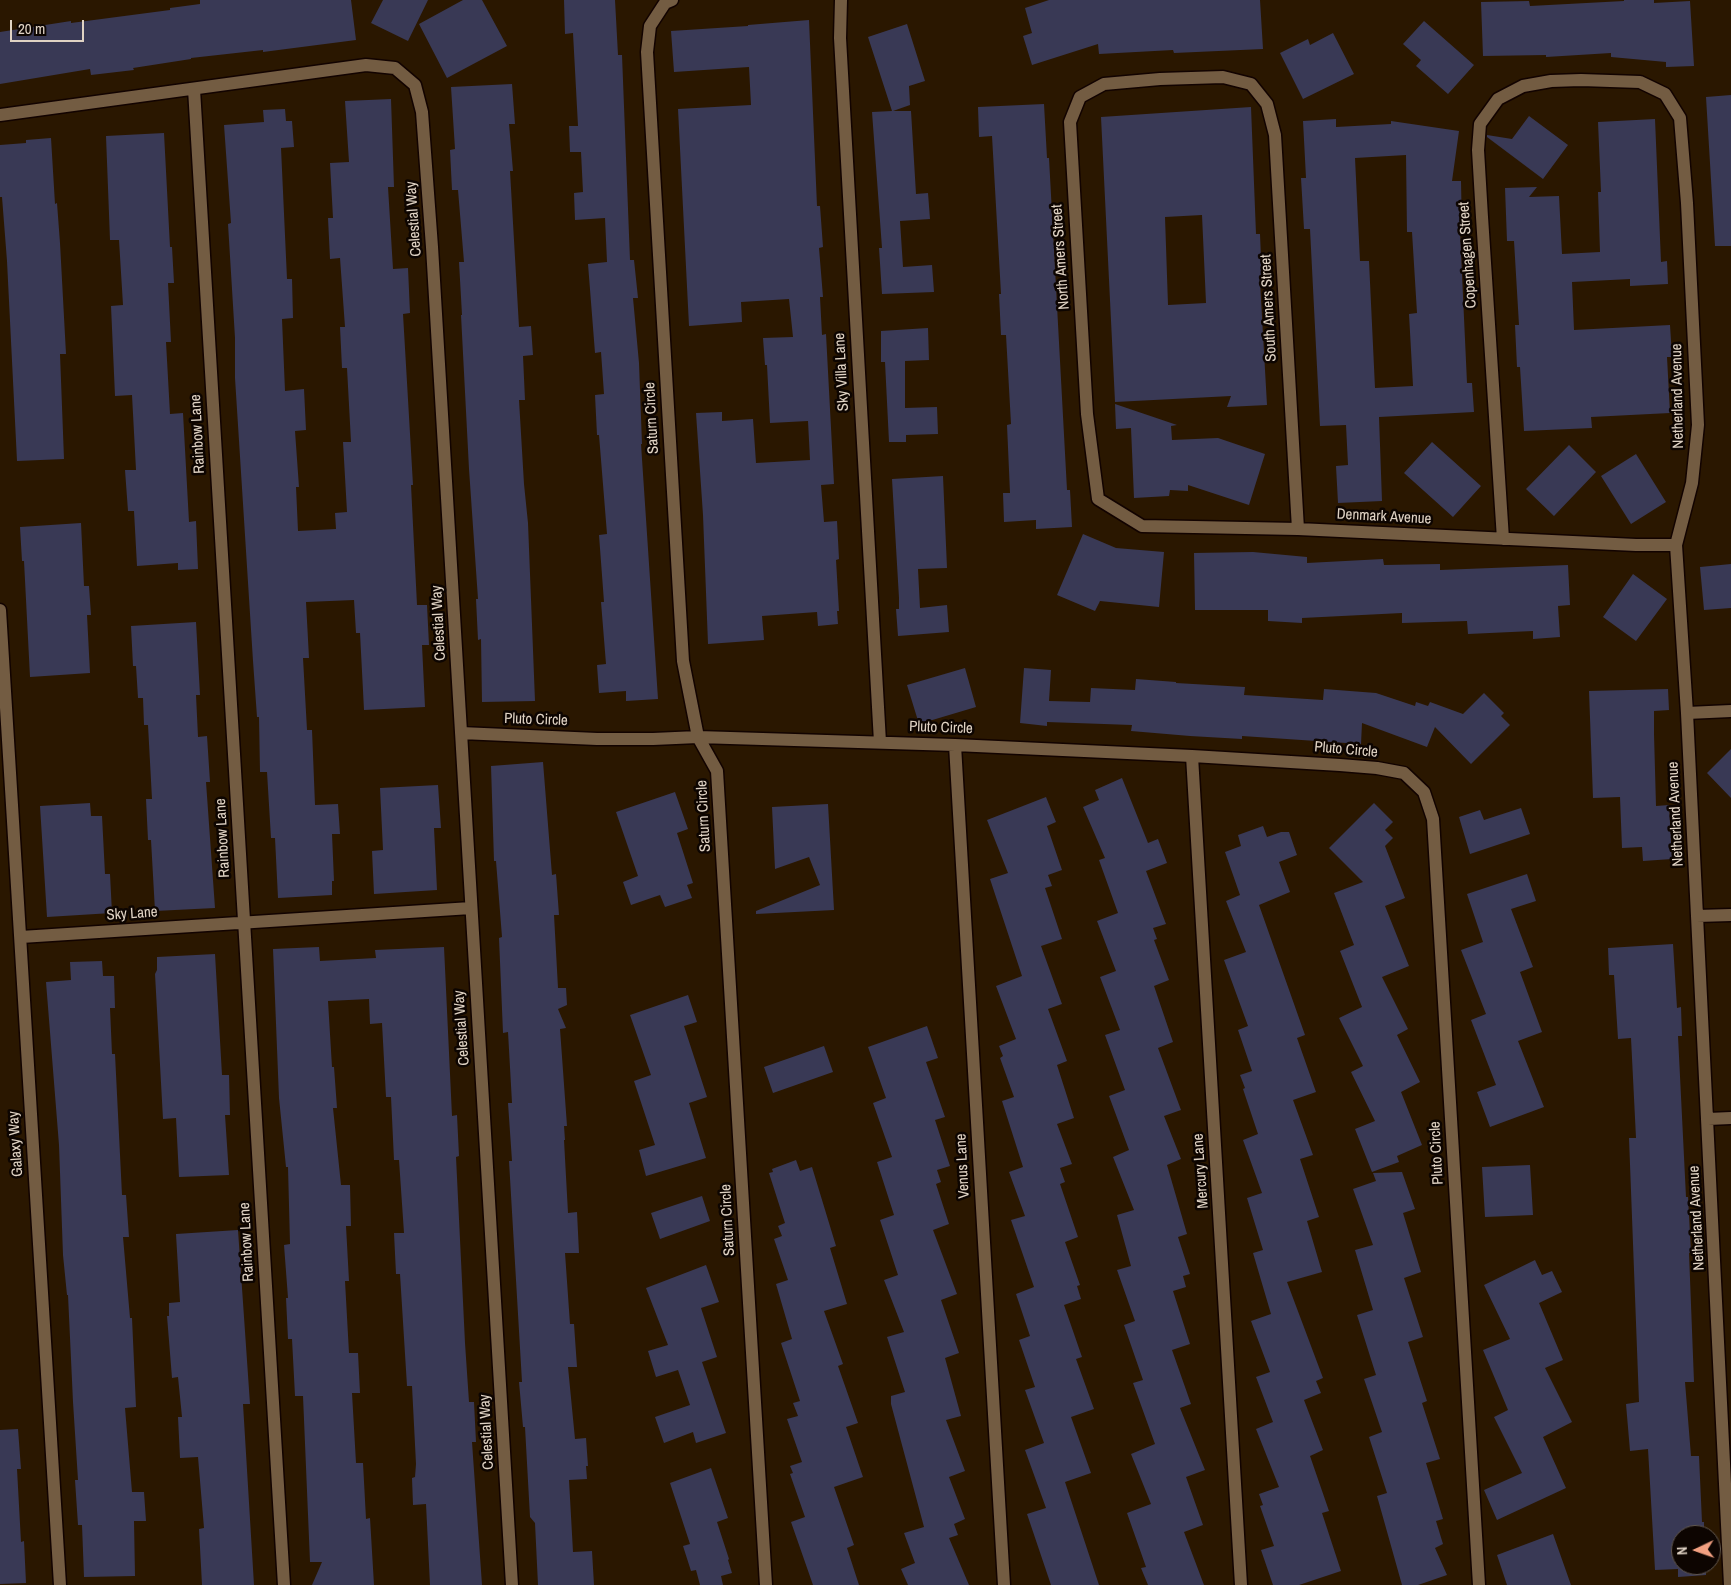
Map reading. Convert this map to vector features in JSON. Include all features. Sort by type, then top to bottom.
[{"type":"street","name":"Saturn Circle","points":[[672,0],[665,3],[650,26],[647,52],[683,661],[698,737],[717,771],[766,1585]]},
{"type":"street","name":"Sky Villa Lane","points":[[841,0],[840,48],[880,742]]},
{"type":"street","name":"Celestial Way","points":[[0,115],[366,65],[395,68],[415,85],[422,112],[426,170],[462,733],[512,1585]]},
{"type":"street","name":"North Amers Street","points":[[1098,499],[1087,414],[1070,122],[1080,97],[1104,84],[1160,79],[1223,77],[1251,84],[1256,89]]},
{"type":"street","name":"Copenhagen Street","points":[[1503,539],[1478,150],[1480,124],[1498,100],[1523,86],[1558,81],[1621,81]]},
{"type":"street","name":"Netherland Avenue","points":[[1621,81],[1640,82],[1664,94],[1680,118],[1687,203],[1698,425],[1692,483],[1676,545],[1687,713],[1708,1119],[1725,1322],[1730,1585]]},
{"type":"street","name":"Rainbow Lane","points":[[194,89],[284,1585]]},
{"type":"street","name":"South Amers Street","points":[[1256,89],[1267,104],[1275,135],[1298,529]]},
{"type":"street","name":"Denmark Avenue","points":[[1098,499],[1142,526],[1298,529],[1636,545],[1676,545]]},
{"type":"street","name":"Galaxy Way","points":[[0,610],[60,1585]]},
{"type":"street","points":[[1687,713],[1731,710]]},
{"type":"street","name":"Pluto Circle","points":[[462,733],[653,739],[698,737],[955,745],[1192,756],[1377,768],[1404,774],[1424,792],[1433,819],[1479,1585]]},
{"type":"street","name":"Venus Lane","points":[[955,745],[1004,1585]]},
{"type":"street","name":"Mercury Lane","points":[[1192,756],[1241,1585]]},
{"type":"street","name":"Sky Lane","points":[[21,938],[471,908]]},
{"type":"street","points":[[1697,916],[1731,915]]},
{"type":"street","points":[[1708,1119],[1731,1118]]},
{"type":"building","points":[[200,0],[351,0],[356,40],[263,52],[263,50],[191,58],[133,68],[134,70],[91,75],[90,69],[0,84],[0,32],[71,21],[71,23],[170,10],[170,8],[200,4]]},
{"type":"building","points":[[383,0],[428,0],[408,41],[371,23]]},
{"type":"building","points":[[463,0],[482,0],[507,46],[447,78],[419,24]]},
{"type":"building","points":[[564,0],[615,0],[618,55],[622,55],[630,260],[634,260],[638,298],[633,298],[639,363],[641,444],[658,699],[626,701],[626,691],[599,693],[597,665],[606,664],[601,602],[604,602],[599,535],[607,534],[595,395],[604,394],[601,352],[595,353],[588,264],[607,262],[605,218],[575,220],[574,193],[583,192],[581,152],[570,152],[569,126],[578,126],[573,33],[565,34]]},
{"type":"building","points":[[1049,0],[1260,0],[1263,49],[1174,53],[1173,50],[1099,54],[1098,44],[1032,65],[1023,36],[1032,33],[1025,8]]},
{"type":"building","points":[[1654,0],[1654,3],[1690,1],[1694,66],[1666,67],[1666,62],[1611,57],[1611,53],[1546,57],[1546,55],[1483,56],[1481,2],[1529,1],[1530,6]]},
{"type":"building","points":[[809,20],[817,206],[820,206],[823,247],[819,248],[823,297],[820,297],[822,335],[826,334],[834,484],[821,485],[824,522],[837,521],[839,559],[836,560],[838,624],[818,626],[817,612],[762,616],[764,640],[708,644],[703,515],[696,413],[722,412],[722,421],[753,419],[756,463],[810,460],[808,421],[770,423],[767,365],[765,365],[763,338],[793,337],[789,299],[741,302],[742,322],[689,326],[678,109],[751,105],[749,67],[674,72],[671,31]]},
{"type":"building","points":[[1424,21],[1474,65],[1448,94],[1416,66],[1421,60],[1403,44]]},
{"type":"building","points":[[907,24],[925,81],[909,86],[910,105],[893,111],[911,111],[916,194],[928,193],[930,219],[900,221],[903,267],[932,265],[934,292],[882,294],[879,248],[882,248],[872,112],[892,111],[868,37]]},
{"type":"building","points":[[1333,33],[1354,74],[1303,99],[1280,53],[1308,39],[1310,45]]},
{"type":"building","points":[[512,84],[515,124],[509,124],[513,171],[510,171],[519,327],[531,326],[533,355],[523,356],[525,400],[519,400],[528,523],[535,701],[482,702],[481,639],[478,640],[476,599],[478,599],[461,315],[459,262],[464,262],[458,190],[452,190],[450,150],[455,149],[451,87]]},
{"type":"building","points":[[1731,95],[1731,246],[1715,246],[1706,97]]},
{"type":"building","points":[[391,99],[394,187],[388,187],[393,269],[408,268],[410,313],[403,314],[413,485],[411,485],[417,605],[427,605],[429,645],[422,645],[425,707],[364,710],[360,633],[356,633],[354,600],[306,602],[309,658],[303,658],[307,730],[312,730],[315,805],[338,804],[340,834],[332,834],[334,881],[332,881],[332,895],[278,898],[275,838],[271,838],[267,772],[260,772],[259,717],[257,717],[253,661],[235,378],[235,338],[228,224],[231,223],[224,125],[264,122],[263,110],[285,109],[286,121],[292,121],[294,147],[281,148],[287,279],[292,279],[293,318],[282,319],[285,391],[304,389],[306,430],[295,431],[299,487],[296,487],[298,531],[336,529],[335,513],[347,512],[343,442],[351,442],[347,368],[342,368],[340,327],[345,327],[340,258],[330,259],[328,218],[333,218],[330,163],[349,162],[345,101]]},
{"type":"building","points":[[1044,104],[1047,158],[1049,158],[1067,490],[1070,490],[1072,527],[1036,529],[1036,520],[1004,522],[1003,493],[1010,493],[1007,425],[1011,424],[1006,335],[1001,335],[999,294],[1001,294],[992,136],[979,137],[978,107]]},
{"type":"building","points":[[1251,107],[1256,234],[1260,234],[1262,282],[1260,282],[1267,405],[1227,407],[1231,396],[1115,402],[1101,117]],"holes":[[[1202,215],[1206,303],[1168,305],[1165,217]]]},
{"type":"building","points":[[1529,116],[1568,145],[1543,179],[1487,137],[1487,135],[1512,139]]},
{"type":"building","points":[[1336,119],[1336,127],[1391,124],[1391,121],[1459,131],[1452,181],[1461,181],[1462,231],[1460,231],[1467,383],[1472,383],[1474,412],[1379,417],[1382,501],[1338,503],[1336,466],[1348,465],[1346,425],[1320,426],[1310,229],[1304,229],[1301,178],[1306,178],[1303,121]],"holes":[[[1406,155],[1407,232],[1412,232],[1417,313],[1409,314],[1413,386],[1375,388],[1369,261],[1360,261],[1355,158]]]},
{"type":"building","points":[[1655,119],[1661,262],[1667,261],[1668,284],[1630,286],[1630,279],[1572,282],[1574,330],[1670,325],[1672,357],[1667,357],[1670,413],[1591,417],[1592,428],[1524,431],[1520,367],[1517,367],[1515,325],[1519,325],[1514,241],[1507,241],[1505,188],[1537,187],[1529,197],[1559,196],[1562,254],[1600,252],[1598,192],[1601,192],[1598,122]]},
{"type":"building","points":[[164,133],[170,247],[172,247],[174,283],[168,283],[171,342],[166,342],[170,414],[183,413],[189,522],[196,521],[198,569],[178,570],[178,563],[137,566],[134,511],[128,511],[125,470],[136,470],[132,395],[115,396],[111,306],[123,305],[119,240],[110,240],[106,136]]},
{"type":"building","points":[[51,138],[55,204],[57,203],[60,243],[66,354],[60,354],[64,459],[17,461],[7,261],[2,197],[0,197],[0,145],[26,143],[26,140]]},
{"type":"building","points":[[928,328],[929,360],[905,361],[905,408],[937,407],[938,434],[906,435],[906,442],[889,442],[885,362],[881,362],[881,331]]},
{"type":"building","points":[[1115,404],[1177,425],[1171,426],[1172,440],[1218,438],[1265,454],[1249,505],[1188,485],[1188,491],[1170,490],[1169,496],[1134,498],[1131,428],[1116,429]]},
{"type":"building","points":[[1432,442],[1481,486],[1453,517],[1404,473]]},
{"type":"building","points":[[1569,445],[1596,472],[1554,516],[1526,489]]},
{"type":"building","points":[[1636,454],[1666,502],[1631,524],[1601,476]]},
{"type":"building","points":[[943,476],[947,568],[918,569],[920,608],[947,605],[949,632],[898,636],[896,609],[899,609],[899,598],[892,479]]},
{"type":"building","points":[[81,523],[84,586],[89,586],[91,615],[87,615],[90,673],[30,677],[24,561],[22,561],[20,527]]},
{"type":"building","points":[[1083,534],[1116,548],[1164,552],[1159,607],[1100,601],[1095,611],[1057,595]]},
{"type":"building","points":[[1253,552],[1307,557],[1307,563],[1383,559],[1384,565],[1440,564],[1440,570],[1568,565],[1570,605],[1558,606],[1560,637],[1533,639],[1533,631],[1468,634],[1467,621],[1402,623],[1402,613],[1302,618],[1302,623],[1268,621],[1268,610],[1195,610],[1194,553]]},
{"type":"building","points":[[1731,564],[1731,608],[1704,610],[1700,567]]},
{"type":"building","points":[[1633,574],[1667,599],[1636,641],[1603,617]]},
{"type":"building","points":[[196,622],[200,695],[196,695],[198,737],[207,736],[210,782],[206,782],[215,908],[155,911],[151,840],[148,840],[146,799],[152,799],[148,725],[144,725],[143,698],[138,698],[136,666],[133,666],[131,626]]},
{"type":"building","points":[[965,668],[976,707],[919,724],[907,685]]},
{"type":"building","points":[[1024,668],[1051,670],[1049,701],[1090,702],[1091,688],[1135,690],[1136,679],[1245,687],[1244,695],[1323,700],[1324,689],[1376,693],[1415,706],[1416,702],[1428,706],[1430,702],[1463,714],[1484,693],[1504,713],[1501,716],[1510,725],[1471,764],[1435,727],[1427,747],[1362,723],[1361,744],[1242,736],[1242,739],[1190,736],[1131,731],[1132,725],[1047,722],[1047,726],[1020,723]]},
{"type":"building","points":[[1668,689],[1669,710],[1654,711],[1654,734],[1656,806],[1669,805],[1672,859],[1643,861],[1642,847],[1622,848],[1620,797],[1593,798],[1589,691]]},
{"type":"building","points":[[1731,749],[1731,798],[1707,773]]},
{"type":"building","points":[[543,762],[552,875],[556,874],[559,915],[554,915],[558,988],[566,988],[567,1005],[558,1009],[566,1028],[560,1029],[567,1126],[564,1126],[564,1140],[568,1213],[577,1212],[579,1253],[565,1253],[570,1324],[574,1324],[577,1367],[568,1367],[575,1439],[586,1438],[588,1466],[586,1466],[587,1479],[569,1480],[573,1552],[592,1551],[594,1585],[538,1585],[535,1523],[530,1517],[525,1427],[523,1427],[519,1382],[522,1382],[509,1161],[512,1161],[508,1103],[512,1103],[508,1032],[503,1033],[499,938],[502,937],[496,861],[494,861],[491,766]]},
{"type":"building","points":[[1122,778],[1148,843],[1158,839],[1167,863],[1146,871],[1166,924],[1153,928],[1157,939],[1154,940],[1169,980],[1154,986],[1173,1042],[1158,1048],[1181,1110],[1164,1116],[1181,1159],[1167,1165],[1187,1234],[1178,1237],[1190,1274],[1183,1276],[1186,1287],[1173,1291],[1190,1344],[1172,1350],[1191,1404],[1180,1408],[1205,1470],[1186,1477],[1203,1525],[1184,1532],[1204,1585],[1148,1585],[1141,1568],[1146,1567],[1127,1513],[1151,1504],[1131,1454],[1155,1444],[1133,1383],[1143,1380],[1124,1325],[1135,1321],[1117,1270],[1131,1266],[1117,1215],[1134,1210],[1113,1157],[1129,1150],[1109,1096],[1125,1090],[1105,1035],[1120,1030],[1100,977],[1116,971],[1097,921],[1118,913],[1099,860],[1105,858],[1083,807],[1099,800],[1095,790]]},
{"type":"building","points":[[438,785],[441,828],[434,828],[437,890],[374,894],[372,851],[383,850],[380,788]]},
{"type":"building","points":[[675,792],[688,829],[677,833],[693,883],[687,885],[692,898],[665,907],[660,895],[631,905],[623,882],[638,876],[616,812]]},
{"type":"building","points":[[1046,797],[1056,822],[1047,826],[1062,870],[1048,875],[1052,886],[1045,888],[1062,939],[1041,946],[1062,1004],[1048,1009],[1067,1061],[1057,1065],[1074,1118],[1057,1124],[1072,1164],[1060,1168],[1065,1182],[1060,1184],[1078,1237],[1065,1242],[1080,1285],[1077,1286],[1081,1299],[1064,1305],[1082,1357],[1076,1359],[1094,1409],[1071,1417],[1091,1473],[1065,1482],[1099,1585],[1051,1585],[1027,1514],[1046,1508],[1025,1450],[1044,1443],[1025,1390],[1035,1387],[1019,1340],[1030,1336],[1016,1294],[1034,1287],[1011,1220],[1025,1216],[1009,1172],[1023,1167],[1002,1101],[1014,1097],[1000,1058],[1003,1056],[999,1046],[1016,1039],[996,986],[1022,976],[990,879],[1008,873],[987,820]]},
{"type":"building","points":[[90,803],[91,816],[102,816],[105,874],[110,874],[112,913],[47,917],[40,806]]},
{"type":"building","points":[[1374,803],[1393,822],[1385,830],[1393,838],[1385,846],[1405,898],[1385,906],[1409,966],[1382,977],[1408,1029],[1397,1035],[1420,1082],[1401,1092],[1422,1145],[1397,1156],[1399,1162],[1372,1172],[1355,1129],[1375,1121],[1351,1072],[1363,1066],[1339,1018],[1362,1007],[1340,951],[1354,945],[1334,893],[1363,882],[1329,848]]},
{"type":"building","points":[[828,804],[834,910],[756,914],[756,911],[820,885],[809,857],[775,869],[772,807]]},
{"type":"building","points":[[1521,808],[1530,834],[1470,854],[1459,817],[1480,810],[1484,820]]},
{"type":"building","points":[[1263,826],[1267,837],[1281,832],[1289,832],[1297,855],[1279,862],[1290,892],[1259,905],[1305,1035],[1297,1038],[1316,1092],[1293,1100],[1313,1155],[1300,1159],[1319,1217],[1307,1221],[1322,1272],[1287,1282],[1323,1378],[1316,1381],[1321,1393],[1304,1400],[1323,1450],[1310,1456],[1329,1511],[1322,1513],[1341,1571],[1299,1585],[1273,1585],[1261,1550],[1274,1546],[1260,1506],[1263,1505],[1259,1494],[1279,1487],[1256,1429],[1273,1422],[1256,1377],[1270,1372],[1251,1321],[1271,1314],[1253,1253],[1263,1250],[1247,1198],[1262,1193],[1243,1140],[1258,1134],[1240,1075],[1252,1071],[1238,1030],[1248,1026],[1224,960],[1246,952],[1226,901],[1240,895],[1225,852],[1241,846],[1238,835]]},
{"type":"building","points":[[1527,874],[1536,901],[1511,909],[1533,967],[1520,972],[1542,1032],[1518,1041],[1544,1107],[1490,1127],[1477,1092],[1496,1085],[1471,1020],[1486,1014],[1461,950],[1483,942],[1467,894]]},
{"type":"building","points":[[1673,944],[1677,1008],[1681,1007],[1682,1036],[1678,1036],[1686,1197],[1688,1197],[1691,1252],[1689,1253],[1694,1382],[1685,1382],[1691,1456],[1699,1456],[1702,1522],[1704,1522],[1704,1525],[1671,1525],[1671,1569],[1655,1570],[1648,1449],[1630,1451],[1626,1404],[1639,1402],[1629,1138],[1636,1138],[1631,1038],[1618,1039],[1614,975],[1609,975],[1608,948]]},
{"type":"building","points":[[319,947],[320,961],[376,958],[375,950],[444,947],[452,1116],[457,1115],[459,1156],[456,1157],[465,1343],[469,1402],[474,1402],[476,1442],[472,1442],[482,1585],[430,1585],[426,1504],[413,1505],[412,1478],[415,1477],[416,1464],[412,1386],[407,1386],[400,1274],[396,1274],[394,1233],[404,1233],[399,1160],[394,1160],[391,1097],[386,1097],[382,1023],[370,1024],[369,999],[328,1001],[332,1067],[334,1067],[337,1108],[333,1108],[341,1185],[350,1185],[351,1226],[346,1226],[349,1281],[345,1281],[349,1353],[358,1353],[360,1393],[352,1393],[356,1463],[363,1463],[366,1519],[370,1518],[374,1585],[312,1585],[322,1562],[310,1562],[303,1396],[295,1396],[292,1339],[288,1339],[286,1298],[288,1298],[284,1245],[290,1244],[288,1167],[286,1167],[279,1098],[273,949]]},
{"type":"building","points":[[215,954],[222,1075],[229,1075],[230,1115],[225,1115],[229,1175],[179,1177],[176,1118],[163,1119],[155,974],[157,970],[157,957]]},
{"type":"building","points":[[102,961],[103,976],[114,976],[115,1008],[110,1008],[112,1054],[115,1054],[122,1195],[126,1195],[129,1237],[123,1237],[130,1318],[132,1318],[136,1407],[125,1408],[132,1492],[144,1492],[146,1521],[134,1521],[135,1576],[84,1577],[82,1525],[78,1525],[75,1480],[78,1480],[68,1295],[63,1255],[59,1145],[46,982],[71,980],[70,962]]},
{"type":"building","points":[[688,995],[697,1022],[684,1026],[707,1097],[689,1103],[706,1158],[646,1176],[639,1150],[655,1145],[634,1081],[651,1075],[630,1015]]},
{"type":"building","points":[[927,1026],[938,1058],[926,1062],[945,1117],[935,1120],[950,1166],[937,1170],[941,1182],[936,1184],[949,1224],[933,1230],[957,1294],[941,1300],[959,1353],[945,1358],[961,1416],[946,1420],[965,1471],[949,1477],[965,1519],[954,1524],[958,1535],[949,1538],[969,1585],[908,1585],[901,1569],[915,1563],[904,1533],[924,1527],[891,1404],[891,1396],[905,1392],[887,1337],[904,1332],[884,1280],[898,1275],[880,1220],[894,1215],[877,1162],[892,1157],[873,1103],[886,1098],[868,1047]]},
{"type":"building","points":[[824,1046],[833,1072],[773,1093],[764,1067]]},
{"type":"building","points":[[796,1160],[800,1171],[812,1167],[836,1246],[830,1248],[847,1304],[824,1311],[843,1364],[838,1366],[858,1423],[846,1427],[863,1477],[834,1487],[854,1545],[847,1548],[859,1585],[813,1585],[791,1522],[805,1517],[790,1474],[793,1473],[790,1466],[802,1462],[787,1419],[798,1416],[793,1403],[800,1401],[781,1343],[792,1339],[776,1284],[788,1280],[774,1239],[782,1236],[778,1226],[785,1223],[769,1173],[773,1172],[772,1169]]},
{"type":"building","points":[[1530,1165],[1533,1215],[1485,1217],[1482,1167]]},
{"type":"building","points":[[1402,1172],[1415,1209],[1403,1213],[1421,1272],[1404,1278],[1423,1337],[1408,1342],[1427,1401],[1422,1403],[1440,1459],[1426,1463],[1443,1519],[1436,1521],[1443,1544],[1435,1548],[1447,1575],[1418,1585],[1402,1585],[1377,1496],[1387,1493],[1369,1437],[1382,1432],[1364,1379],[1376,1375],[1357,1315],[1373,1310],[1355,1250],[1373,1245],[1353,1189],[1376,1181],[1373,1173]]},
{"type":"building","points":[[702,1196],[710,1221],[660,1239],[651,1213]]},
{"type":"building","points":[[238,1230],[250,1404],[243,1404],[254,1585],[202,1585],[199,1529],[204,1528],[198,1457],[180,1458],[178,1417],[182,1417],[178,1377],[172,1378],[167,1316],[169,1316],[169,1303],[180,1302],[176,1234]]},
{"type":"building","points":[[1535,1260],[1542,1275],[1552,1271],[1562,1292],[1539,1303],[1563,1360],[1545,1368],[1572,1422],[1543,1437],[1566,1488],[1497,1520],[1484,1490],[1522,1473],[1494,1417],[1508,1410],[1483,1350],[1510,1339],[1484,1285]]},
{"type":"building","points":[[706,1265],[719,1302],[701,1308],[717,1357],[702,1362],[726,1433],[696,1443],[693,1432],[664,1443],[655,1417],[690,1405],[678,1370],[656,1377],[648,1351],[668,1345],[646,1288]]},
{"type":"building","points":[[18,1429],[21,1469],[17,1469],[21,1542],[24,1541],[26,1583],[0,1584],[0,1430]]},
{"type":"building","points":[[711,1468],[728,1518],[717,1522],[732,1573],[721,1576],[723,1585],[700,1585],[696,1570],[691,1571],[683,1546],[690,1544],[670,1483]]},
{"type":"building","points":[[1553,1534],[1571,1585],[1507,1585],[1497,1555]]},
{"type":"building","points":[[1678,1575],[1706,1575],[1678,1577]]}]
